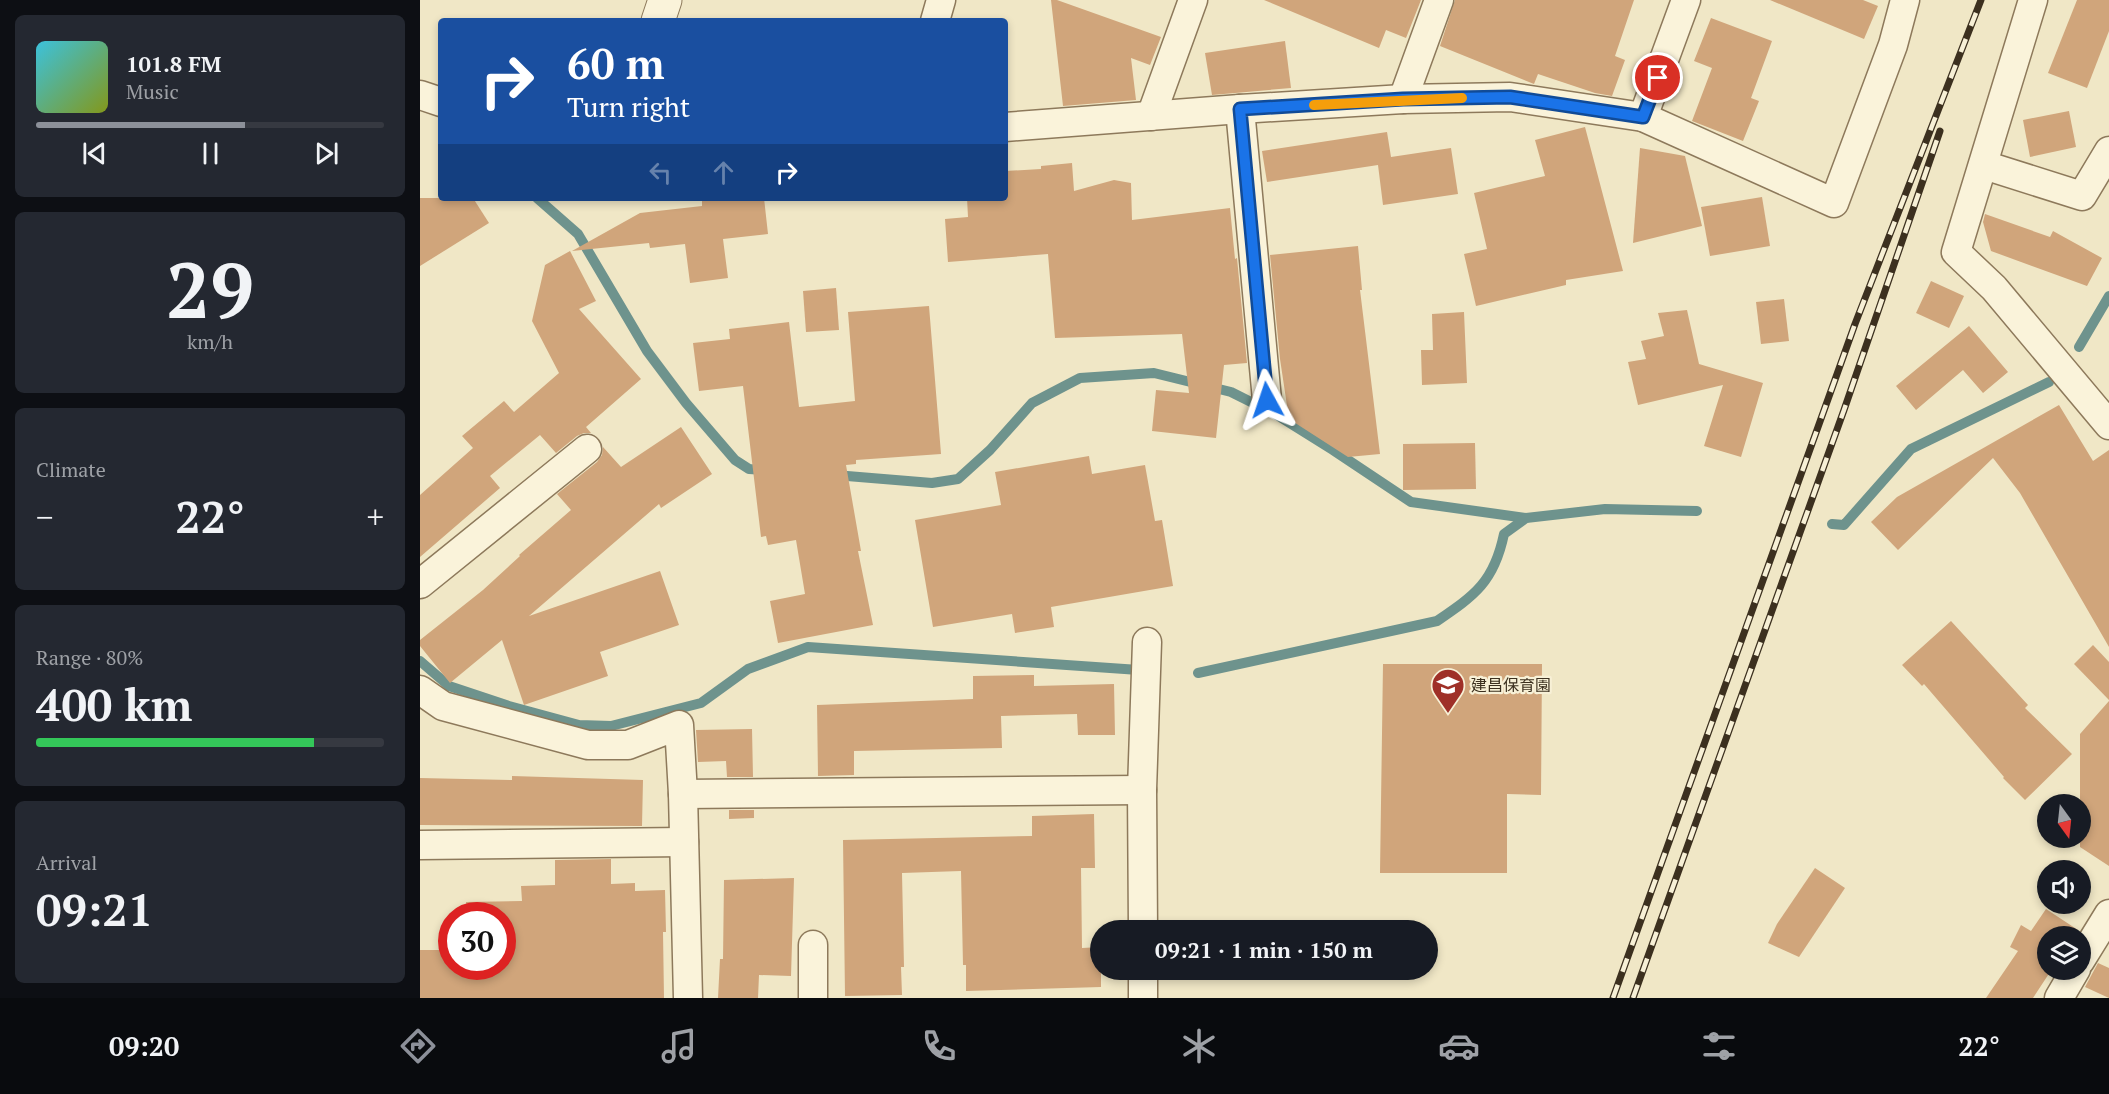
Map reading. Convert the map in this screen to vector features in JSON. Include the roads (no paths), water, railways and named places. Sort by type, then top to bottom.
[{"type":"street","points":[[658,18],[665,0]]},
{"type":"street","points":[[935,18],[941,0]]},
{"type":"street","points":[[1151,116],[1193,0]]},
{"type":"street","points":[[1403,99],[1439,0]]},
{"type":"street","points":[[1643,117],[1686,0]]},
{"type":"street","points":[[1008,127],[1403,99],[1510,97],[1643,117],[1834,203],[1893,45],[1905,0]]},
{"type":"street","points":[[2033,0],[1956,252],[1994,288],[2109,424]]},
{"type":"street","points":[[420,95],[438,101]]},
{"type":"street","points":[[1240,109],[1267,400]]},
{"type":"street","points":[[1984,165],[2096,194],[2109,151]]},
{"type":"street","points":[[420,584],[586,449]]},
{"type":"street","points":[[1143,920],[1142,790],[1147,642]]},
{"type":"street","points":[[420,690],[443,706],[588,745],[628,745],[679,725],[688,998]]},
{"type":"street","points":[[683,794],[1142,790]]},
{"type":"street","points":[[420,845],[684,842]]},
{"type":"street","points":[[2091,943],[2109,914]]},
{"type":"street","points":[[813,945],[813,998]]},
{"type":"street","points":[[1143,980],[1143,998]]},
{"type":"street","points":[[2059,998],[2070,980]]},
{"type":"waterway","points":[[540,201],[578,234],[647,351],[686,403],[735,460],[749,469],[766,470]]},
{"type":"waterway","points":[[2079,347],[2109,296]]},
{"type":"waterway","points":[[835,475],[932,483],[958,479],[990,450],[1032,403],[1080,378],[1154,373],[1231,392],[1277,415],[1411,502],[1526,518]]},
{"type":"waterway","points":[[1832,524],[1844,525],[1911,449],[2049,382]]},
{"type":"waterway","points":[[1198,673],[1437,621],[1481,586],[1495,564],[1504,534],[1526,518],[1605,509],[1697,511]]},
{"type":"waterway","points":[[420,661],[449,686],[509,706],[579,725],[611,726],[701,703],[748,669],[808,647],[1139,670]]},
{"type":"railway","points":[[1613,998],[1855,324],[1981,0]]},
{"type":"railway","points":[[1633,998],[1844,410],[1940,131]]},
{"type":"place","name":"建昌保育園","points":[[1448,714]]}]
